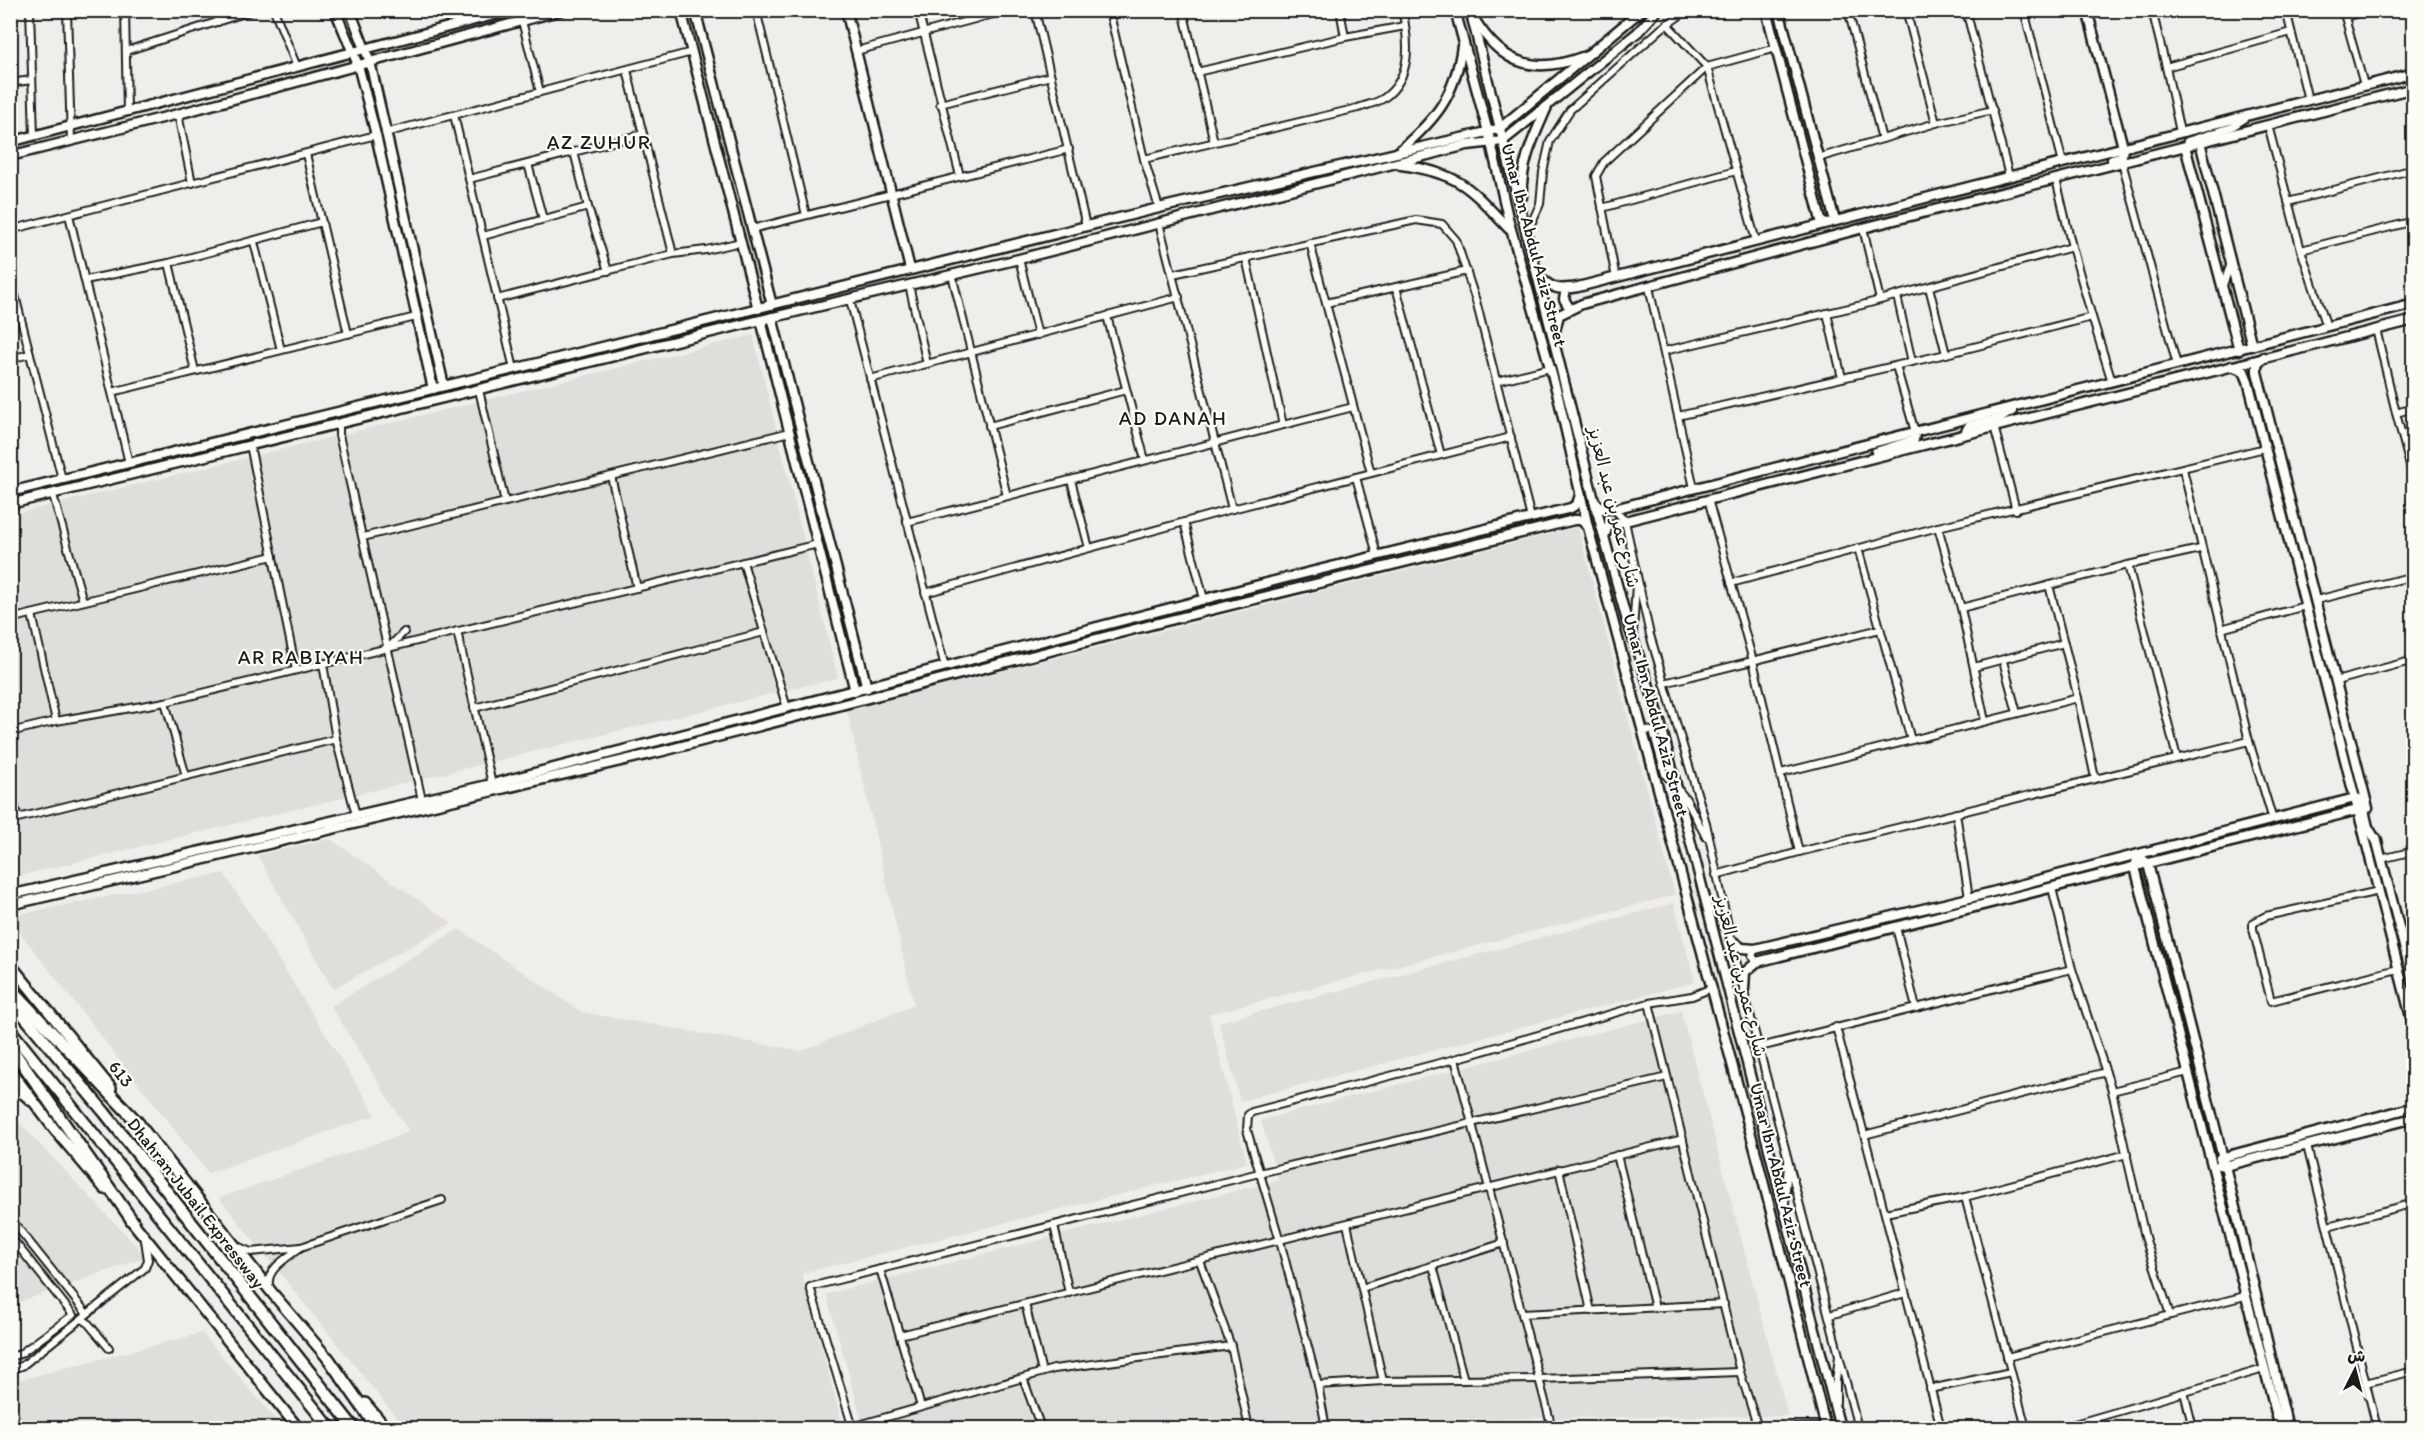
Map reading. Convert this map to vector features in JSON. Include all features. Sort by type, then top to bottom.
[{"type":"highway","points":[[10,988],[139,1124]]},
{"type":"highway","name":"Dhahran Jubail Expressway","points":[[10,999],[105,1113],[354,1428]]},
{"type":"highway","name":"Dhahran Jubail Expressway","points":[[10,1030],[330,1428]]},
{"type":"highway","points":[[10,1046],[134,1223]]},
{"type":"highway","points":[[328,1358],[377,1428]]},
{"type":"main road","name":"613","points":[[10,964],[273,1294],[386,1428]]},
{"type":"main road","points":[[10,1070],[298,1428]]},
{"type":"street","points":[[30,10],[34,136]]},
{"type":"street","points":[[67,10],[71,141]]},
{"type":"street","points":[[125,10],[127,112]]},
{"type":"street","points":[[214,10],[218,22]]},
{"type":"street","points":[[126,51],[254,10]]},
{"type":"street","points":[[274,10],[297,67]]},
{"type":"street","points":[[335,10],[351,53],[358,65],[381,134],[444,386]]},
{"type":"street","points":[[350,10],[370,62],[381,134],[416,317],[433,389]]},
{"type":"street","points":[[10,142],[513,10]]},
{"type":"street","points":[[10,156],[178,114],[562,10]]},
{"type":"street","points":[[681,10],[758,309]]},
{"type":"street","points":[[695,10],[772,305]]},
{"type":"street","points":[[756,10],[806,215]]},
{"type":"street","points":[[846,10],[910,270]]},
{"type":"street","points":[[918,10],[960,176]]},
{"type":"street","points":[[856,51],[1008,10]]},
{"type":"street","points":[[1035,10],[1086,226]]},
{"type":"street","points":[[1109,10],[1144,159],[1159,208]]},
{"type":"street","points":[[1182,10],[1214,142]]},
{"type":"street","points":[[1340,10],[1345,37]]},
{"type":"street","points":[[1144,159],[1358,108],[1384,98],[1397,83],[1406,63],[1408,42],[1402,10]]},
{"type":"street","name":"Umar Ibn Abdul Aziz Street","points":[[1455,10],[1550,368],[1588,527],[1712,988],[1826,1428]]},
{"type":"street","points":[[10,504],[772,317],[1019,259],[1395,159],[1487,132],[1500,128],[1642,10]]},
{"type":"street","points":[[10,492],[758,309],[1159,208],[1395,159],[1467,145],[1503,141],[1638,32],[1658,10]]},
{"type":"street","points":[[1527,233],[1540,204],[1543,172],[1550,141],[1570,110],[1667,24],[1693,10]]},
{"type":"street","points":[[1766,10],[1822,224]]},
{"type":"street","points":[[1779,10],[1835,221]]},
{"type":"street","points":[[1848,10],[1882,139]]},
{"type":"street","points":[[1906,10],[1936,123]]},
{"type":"street","points":[[1966,10],[2009,176]]},
{"type":"street","points":[[2024,10],[2063,162]]},
{"type":"street","points":[[2079,173],[2086,166],[2118,159],[2122,156],[2123,147],[2087,10]]},
{"type":"street","points":[[2169,10],[2152,13],[2181,132]]},
{"type":"street","points":[[2286,10],[2308,100]]},
{"type":"street","points":[[2364,85],[2344,14],[2369,10]]},
{"type":"street","points":[[1472,11],[1483,35],[1499,51],[1521,63],[1545,66],[1565,63],[1590,53]]},
{"type":"street","name":"شارع عمر بن عبد العزيز","points":[[1472,11],[1594,500],[1633,640],[1657,711],[1840,1428]]},
{"type":"street","points":[[522,21],[540,92]]},
{"type":"street","points":[[1667,24],[1707,67],[1756,241]]},
{"type":"street","points":[[1197,72],[1345,37],[1405,26]]},
{"type":"street","points":[[2166,67],[2291,32]]},
{"type":"street","points":[[1395,159],[1444,105],[1459,71],[1463,40]]},
{"type":"street","points":[[1616,278],[1596,176],[1604,162],[1707,67],[1776,48]]},
{"type":"street","points":[[10,230],[692,52]]},
{"type":"street","points":[[627,70],[672,254]]},
{"type":"street","points":[[1539,277],[1551,288],[1566,289],[1616,278],[2414,73]]},
{"type":"street","points":[[940,104],[1051,76]]},
{"type":"street","points":[[10,83],[32,80]]},
{"type":"street","points":[[1554,336],[1559,315],[1570,309],[1711,268],[2414,88]]},
{"type":"street","points":[[1524,219],[1521,191],[1523,170],[1528,148],[1547,105]]},
{"type":"street","points":[[1818,158],[1936,123],[1993,110]]},
{"type":"street","points":[[178,114],[192,183]]},
{"type":"street","points":[[2239,350],[2186,146],[2187,141],[2232,127],[2251,114]]},
{"type":"street","points":[[454,115],[514,369]]},
{"type":"street","points":[[2268,125],[2301,250],[2327,327]]},
{"type":"street","points":[[469,179],[643,134]]},
{"type":"street","points":[[2200,142],[2252,346]]},
{"type":"street","points":[[752,229],[1069,149]]},
{"type":"street","points":[[574,152],[608,271]]},
{"type":"street","points":[[306,154],[348,334]]},
{"type":"street","points":[[1395,159],[1457,179],[1472,190],[1512,231]]},
{"type":"street","points":[[2122,162],[2177,365]]},
{"type":"street","points":[[528,164],[543,219]]},
{"type":"street","points":[[2288,202],[2414,169]]},
{"type":"street","points":[[1602,208],[1736,171]]},
{"type":"street","points":[[2056,179],[2072,247],[2112,382]]},
{"type":"street","points":[[483,236],[588,207]]},
{"type":"street","points":[[69,215],[129,463]]},
{"type":"street","points":[[1173,274],[1416,220],[1442,224],[1456,240],[1467,271],[1532,523],[1488,541]]},
{"type":"street","points":[[2301,250],[2414,221]]},
{"type":"street","points":[[85,280],[169,263],[322,222]]},
{"type":"street","points":[[1159,223],[1232,509]]},
{"type":"street","points":[[1863,228],[1880,300]]},
{"type":"street","points":[[254,242],[281,350]]},
{"type":"street","points":[[497,299],[672,254],[706,250],[741,242]]},
{"type":"street","points":[[1310,243],[1371,473]]},
{"type":"street","points":[[1664,351],[1827,314],[2072,247]]},
{"type":"street","points":[[976,269],[972,266],[972,262],[978,254]]},
{"type":"street","points":[[1246,258],[1283,425]]},
{"type":"street","points":[[1019,259],[1038,335]]},
{"type":"street","points":[[949,261],[955,266],[951,275],[1007,496]]},
{"type":"street","points":[[169,263],[195,371]]},
{"type":"street","points":[[2223,288],[2230,266]]},
{"type":"street","points":[[1326,303],[1467,271]]},
{"type":"street","points":[[10,276],[62,480]]},
{"type":"street","points":[[909,285],[927,364]]},
{"type":"street","points":[[1396,287],[1441,455]]},
{"type":"street","points":[[1649,287],[1694,488]]},
{"type":"street","points":[[1929,287],[1946,354]]},
{"type":"street","points":[[1566,289],[1564,299],[1570,309]]},
{"type":"street","points":[[1897,296],[1912,362]]},
{"type":"street","points":[[870,379],[1179,297]]},
{"type":"street","points":[[850,300],[945,667]]},
{"type":"street","points":[[1594,500],[1603,509],[1614,509],[2414,304]]},
{"type":"street","points":[[1827,314],[1842,378]]},
{"type":"street","points":[[2395,325],[2414,315]]},
{"type":"street","points":[[1107,316],[1145,460]]},
{"type":"street","points":[[112,392],[416,317]]},
{"type":"street","points":[[772,317],[862,689]]},
{"type":"street","points":[[1678,416],[1896,366],[2092,317]]},
{"type":"street","points":[[761,320],[818,544],[862,689],[868,699]]},
{"type":"street","points":[[1604,538],[1608,526],[1625,521],[2414,320]]},
{"type":"street","points":[[2376,329],[2414,481]]},
{"type":"street","points":[[10,359],[30,354]]},
{"type":"street","points":[[2264,357],[2257,365],[2259,378],[2414,985]]},
{"type":"street","points":[[1856,462],[1884,448],[1914,440],[1915,432],[1896,366]]},
{"type":"street","points":[[2232,366],[2244,371],[2248,381],[2414,1029]]},
{"type":"street","points":[[1497,381],[1550,368]]},
{"type":"street","points":[[2248,381],[2252,373],[2259,378]]},
{"type":"street","points":[[479,390],[505,502]]},
{"type":"street","points":[[989,426],[1126,390]]},
{"type":"street","points":[[1971,432],[1966,430],[1968,426],[2000,418],[2023,405]]},
{"type":"street","points":[[907,522],[1353,407]]},
{"type":"street","points":[[2396,413],[2414,408]]},
{"type":"street","points":[[339,424],[339,435],[422,800]]},
{"type":"street","points":[[1994,426],[2016,510]]},
{"type":"street","points":[[363,537],[790,432]]},
{"type":"street","points":[[925,593],[1232,509],[1511,437]]},
{"type":"street","points":[[250,445],[297,670]]},
{"type":"street","points":[[1731,583],[1938,527],[2265,448]]},
{"type":"street","points":[[2182,469],[2249,741],[2273,820]]},
{"type":"street","points":[[611,476],[637,588]]},
{"type":"street","points":[[1356,477],[1377,555]]},
{"type":"street","points":[[1071,480],[1089,548]]},
{"type":"street","points":[[53,495],[83,602]]},
{"type":"street","points":[[10,895],[492,784],[1204,599],[1531,518],[1575,506],[1580,495]]},
{"type":"street","points":[[1708,499],[1753,661],[1799,852]]},
{"type":"street","points":[[1614,509],[1625,521],[1650,635],[1703,813],[1731,940],[1858,1428]]},
{"type":"street","points":[[10,905],[663,751],[1162,622],[1574,520],[1581,520],[1588,527]]},
{"type":"street","points":[[1184,522],[1204,599]]},
{"type":"street","points":[[1938,527],[1960,608],[1986,721]]},
{"type":"street","points":[[10,732],[56,721],[165,702],[818,544]]},
{"type":"street","points":[[1858,548],[1911,740]]},
{"type":"street","points":[[1960,608],[2200,549]]},
{"type":"street","points":[[10,619],[273,556]]},
{"type":"street","points":[[743,562],[787,708]]},
{"type":"street","points":[[2128,565],[2177,758]]},
{"type":"street","points":[[1633,640],[1637,575]]},
{"type":"street","points":[[2316,600],[2414,576]]},
{"type":"street","points":[[2049,585],[2078,698],[2095,778]]},
{"type":"street","points":[[2221,628],[2305,606]]},
{"type":"street","points":[[32,614],[56,721]]},
{"type":"street","points":[[1664,683],[1880,629]]},
{"type":"street","points":[[388,648],[404,632]]},
{"type":"street","points":[[457,632],[492,784]]},
{"type":"street","points":[[474,708],[764,632]]},
{"type":"street","points":[[1974,667],[2064,644]]},
{"type":"street","points":[[2336,681],[2414,660]]},
{"type":"street","points":[[2003,661],[2017,713]]},
{"type":"street","points":[[323,664],[336,739],[356,816]]},
{"type":"street","points":[[1781,773],[2078,698]]},
{"type":"street","points":[[165,702],[186,776]]},
{"type":"street","points":[[1642,730],[1653,730],[1665,774],[1698,818],[1710,845]]},
{"type":"street","points":[[10,790],[18,818],[336,739]]},
{"type":"street","points":[[1716,875],[1799,852],[2249,741]]},
{"type":"street","points":[[1731,940],[1742,948],[1755,949],[1969,898],[2355,798],[2361,800],[2368,827],[2377,843]]},
{"type":"street","points":[[1744,989],[1745,972],[1757,962],[2358,810]]},
{"type":"street","points":[[1956,813],[1969,898]]},
{"type":"street","points":[[2381,859],[2414,851]]},
{"type":"street","points":[[2138,855],[2148,864],[2225,1166],[2288,1428]]},
{"type":"street","points":[[2138,855],[2135,867],[2280,1428]]},
{"type":"street","points":[[2052,888],[2072,969],[2112,1091],[2145,1238],[2170,1315]]},
{"type":"street","points":[[2379,891],[2266,916],[2253,923],[2253,929],[2271,1001],[2398,969]]},
{"type":"street","points":[[1896,927],[1916,1008]]},
{"type":"street","points":[[1755,949],[1752,956],[1757,962]]},
{"type":"street","points":[[1760,1047],[2072,969]]},
{"type":"street","points":[[1326,1428],[1318,1385],[1280,1241],[1247,1130],[1246,1120],[1252,1112],[1455,1059],[1649,1003],[1692,996],[1712,988]]},
{"type":"street","points":[[1649,1003],[1740,1372],[1760,1428],[1826,1428]]},
{"type":"street","points":[[1836,1027],[1941,1428]]},
{"type":"street","points":[[1455,1059],[1552,1428]]},
{"type":"street","points":[[1864,1135],[2106,1072]]},
{"type":"street","points":[[2112,1091],[2188,1072]]},
{"type":"street","points":[[1231,1346],[1042,1372],[853,1428],[810,1287],[1258,1173],[1667,1077]]},
{"type":"street","points":[[10,1091],[23,1094],[37,1106]]},
{"type":"street","points":[[2213,1164],[2222,1156],[2414,1107]]},
{"type":"street","points":[[2213,1164],[2225,1166],[2397,1123],[2414,1116]]},
{"type":"street","points":[[900,1335],[1683,1139]]},
{"type":"street","points":[[2307,1146],[2377,1428]]},
{"type":"street","points":[[1885,1213],[1965,1197],[2127,1154]]},
{"type":"street","points":[[1617,1155],[1655,1308]]},
{"type":"street","points":[[1785,1210],[1789,1159]]},
{"type":"street","points":[[1559,1169],[1590,1311]]},
{"type":"street","points":[[1965,1197],[2025,1428]]},
{"type":"street","points":[[232,1243],[251,1252],[301,1247],[442,1200]]},
{"type":"street","points":[[2328,1226],[2411,1204],[2414,1225]]},
{"type":"street","points":[[10,1218],[82,1318],[108,1348]]},
{"type":"street","points":[[1054,1224],[1069,1293]]},
{"type":"street","points":[[1347,1224],[1383,1381]]},
{"type":"street","points":[[10,1236],[73,1315],[82,1318]]},
{"type":"street","points":[[10,1369],[22,1366],[145,1268],[148,1260],[145,1239]]},
{"type":"street","points":[[1362,1288],[1503,1243]]},
{"type":"street","points":[[273,1294],[268,1280],[272,1271],[301,1247]]},
{"type":"street","points":[[1200,1261],[1231,1346],[1249,1428]]},
{"type":"street","points":[[1433,1266],[1464,1380]]},
{"type":"street","points":[[880,1269],[921,1407]]},
{"type":"street","points":[[1830,1315],[1905,1293]]},
{"type":"street","points":[[2007,1356],[2245,1296]]},
{"type":"street","points":[[1025,1304],[1042,1372]]},
{"type":"street","points":[[1522,1314],[1724,1304]]},
{"type":"street","points":[[10,1358],[20,1354],[73,1315]]},
{"type":"street","points":[[1836,1415],[1839,1353]]},
{"type":"street","points":[[2061,1428],[2264,1369]]},
{"type":"street","points":[[2365,1383],[2414,1371]]},
{"type":"street","points":[[1318,1385],[1383,1381],[1539,1379],[1740,1372]]},
{"type":"street","points":[[1930,1389],[2011,1372]]},
{"type":"street","points":[[1023,1378],[1041,1428]]},
{"type":"street","points":[[2184,1392],[2193,1428]]},
{"type":"shaded area","points":[[928,10],[972,11],[931,20]]},
{"type":"shaded area","points":[[753,335],[838,678],[11,878],[10,515]]},
{"type":"shaded area","points":[[1578,527],[1675,895],[1209,1014],[1247,1163],[802,1273],[843,1428],[405,1428],[219,1198],[409,1132],[331,1006],[459,929],[581,1012],[801,1051],[914,1005],[847,710]]},
{"type":"shaded area","points":[[330,839],[452,923],[333,989],[257,855]]},
{"type":"shaded area","points":[[224,873],[376,1115],[208,1173],[11,921],[11,916]]},
{"type":"shaded area","points":[[1674,903],[1695,982],[1240,1101],[1219,1022]]},
{"type":"shaded area","points":[[1681,1011],[1788,1416],[1097,1422],[1075,1428],[864,1428],[826,1294],[1278,1180],[1261,1120]]},
{"type":"shaded area","points":[[11,1114],[147,1257],[11,1305]]},
{"type":"shaded area","points":[[202,1333],[283,1428],[11,1428],[11,1382]]},
{"type":"district","name":"AZ ZUHUR","points":[[599,142]]},
{"type":"district","name":"AD DANAH","points":[[1173,418]]},
{"type":"district","name":"AR RABIYAH","points":[[301,657]]}]
